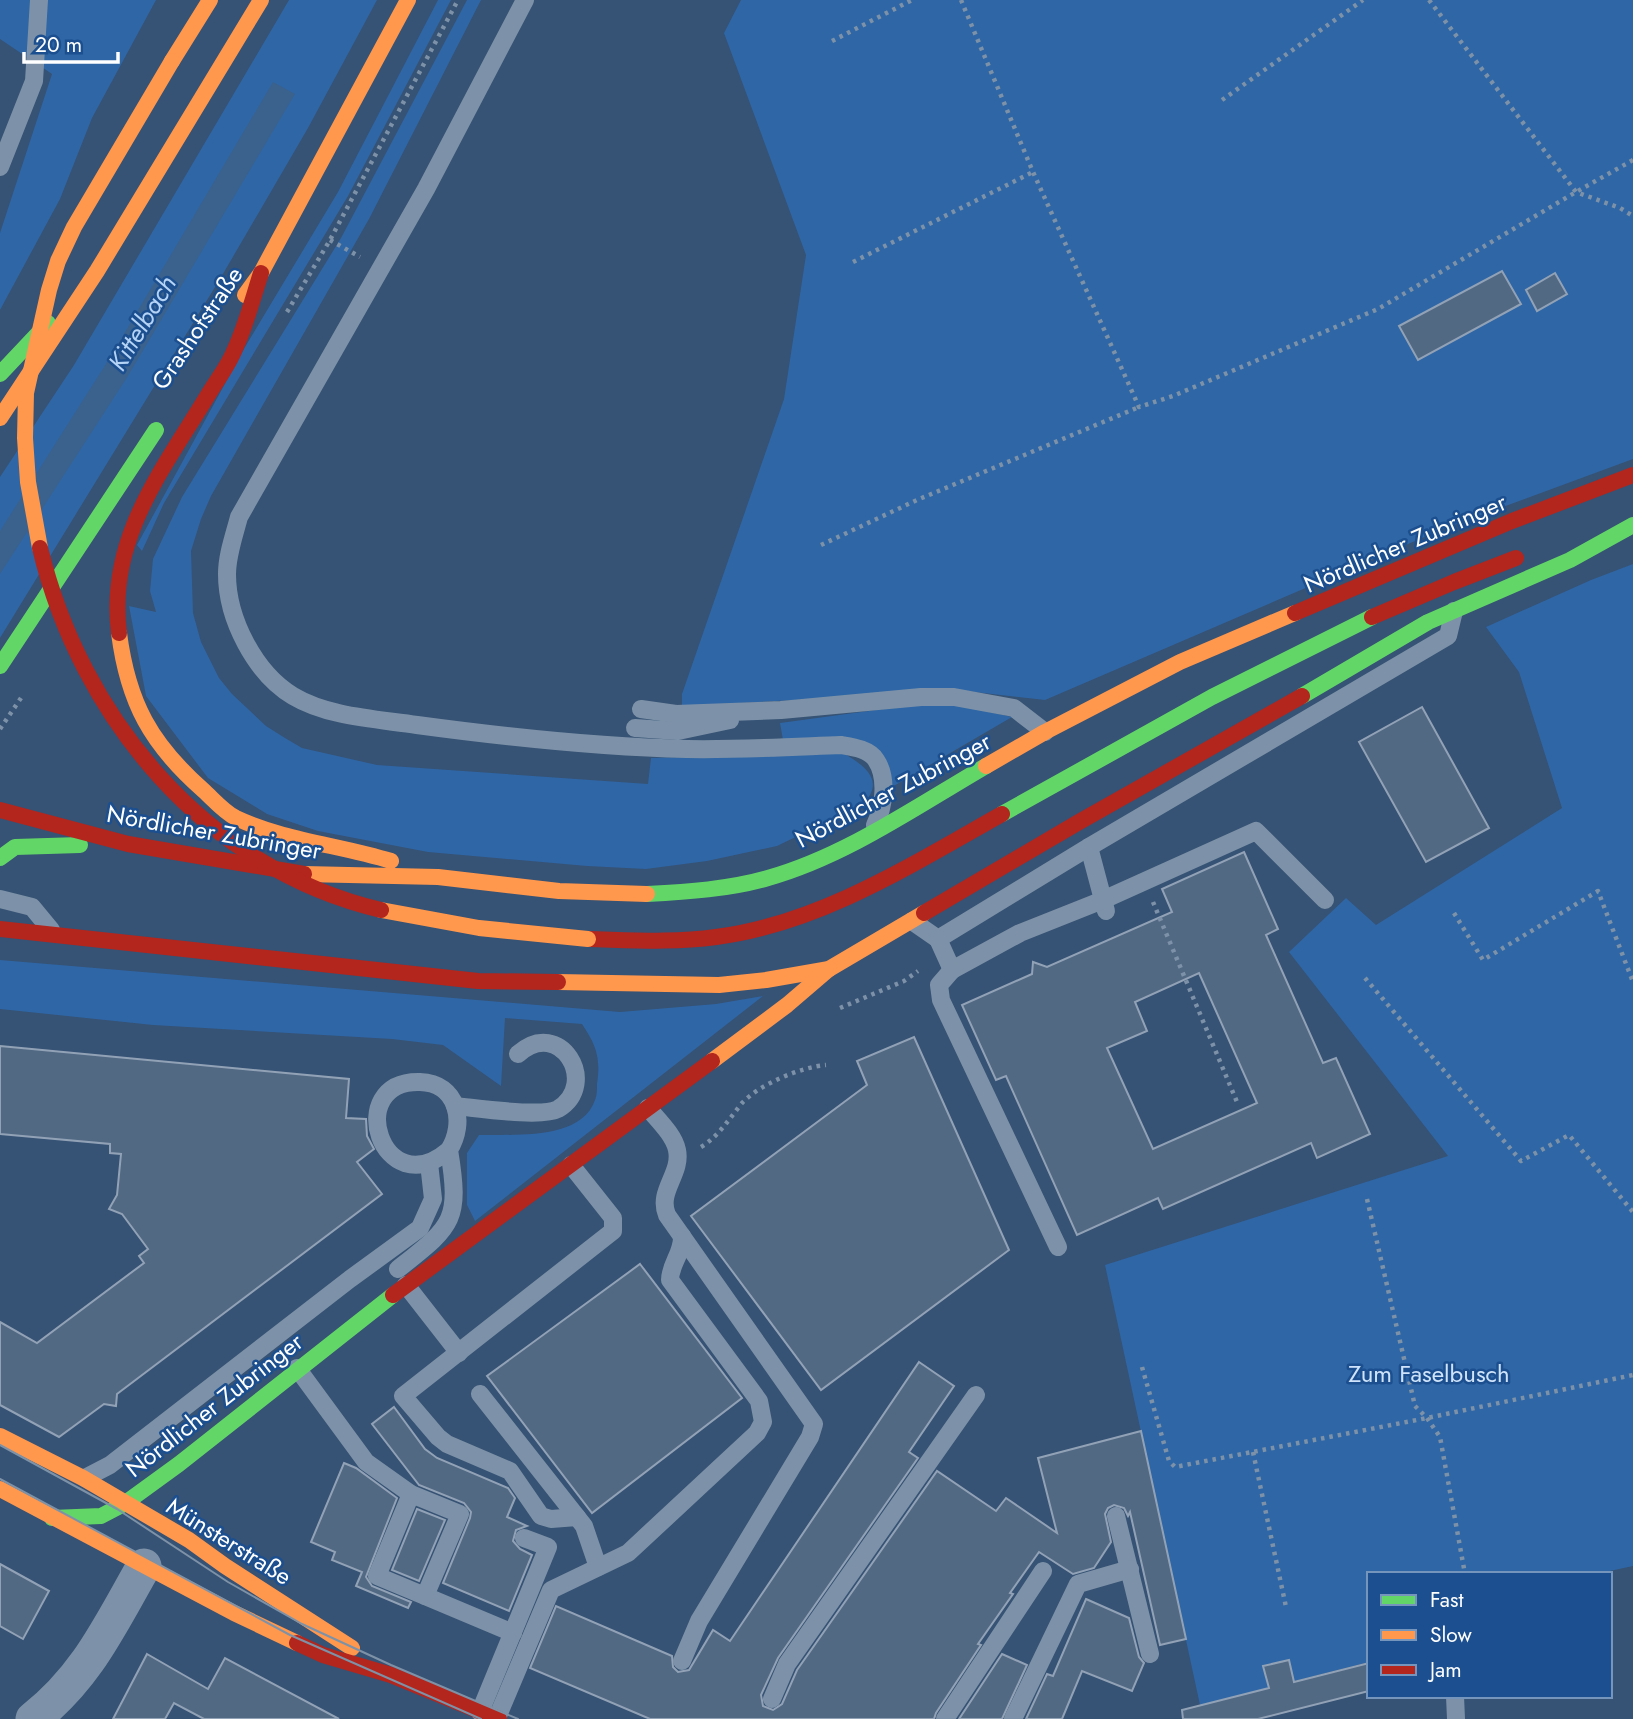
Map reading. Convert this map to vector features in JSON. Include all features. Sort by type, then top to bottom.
[{"type":"main road","points":[[210,0],[107,168],[71,233],[56,267],[26,389],[25,449],[30,510],[60,616],[90,681],[123,735],[166,783],[205,820],[248,854],[301,884],[355,905],[409,919],[470,928],[588,939],[678,941],[734,934],[796,916],[880,880],[1255,676],[1360,622],[1464,576],[1529,553]]},
{"type":"main road","points":[[0,418],[97,271],[261,0]]},
{"type":"main road","name":"Grashofstraße","points":[[233,312],[261,273],[408,0]]},
{"type":"main road","points":[[0,374],[97,271]]},
{"type":"main road","points":[[261,273],[235,349],[149,492],[131,528],[117,591],[117,621],[123,666],[134,698],[153,736],[177,767],[233,817],[295,839],[363,852],[438,877]]},
{"type":"main road","name":"Grashofstraße","points":[[0,667],[167,414]]},
{"type":"main road","name":"Nördlicher Zubringer","points":[[0,810],[128,844],[300,874],[438,877],[559,891],[635,894],[690,892],[768,878],[824,857],[870,833],[1045,732],[1180,662],[1512,521],[1633,475]]},
{"type":"main road","points":[[1581,534],[1633,516]]},
{"type":"main road","name":"Nördlicher Zubringer","points":[[52,1518],[101,1516],[124,1504],[179,1464],[356,1322],[787,1005],[829,969],[1428,622],[1570,561],[1633,525]]},
{"type":"main road","points":[[0,858],[15,847],[32,845],[128,844]]},
{"type":"main road","name":"Nördlicher Zubringer","points":[[0,929],[478,981],[719,985],[829,969]]},
{"type":"main road","name":"Münsterstraße","points":[[0,1436],[83,1478],[189,1540],[225,1566],[331,1632],[391,1675]]},
{"type":"main road","points":[[177,1489],[179,1464]]},
{"type":"main road","name":"Münsterstraße","points":[[0,1489],[144,1566],[323,1655],[391,1675],[493,1717]]},
{"type":"main road","points":[[182,1521],[189,1540]]},
{"type":"street","points":[[33,1719],[74,1681],[93,1656],[144,1566]]},
{"type":"lane","points":[[0,167],[34,81],[39,0]]},
{"type":"lane","points":[[525,0],[426,189],[239,517],[228,561],[229,597],[236,621],[260,667],[293,696],[319,707],[355,716],[517,739],[687,749],[841,745],[857,748],[876,760],[884,789],[880,815],[870,833]]},
{"type":"lane","points":[[938,939],[1448,636],[1454,610]]},
{"type":"lane","points":[[641,709],[676,714],[781,710],[921,697],[954,697],[1014,708],[1045,732]]},
{"type":"lane","points":[[635,728],[678,731],[781,710]]},
{"type":"lane","points":[[1058,1248],[941,1000],[939,985],[952,970],[1020,933],[1104,906],[1144,882],[1256,831],[1325,901]]},
{"type":"lane","points":[[1089,847],[1104,906]]},
{"type":"lane","points":[[0,899],[32,907],[55,934]]},
{"type":"lane","points":[[912,921],[938,939],[952,970]]},
{"type":"lane","points":[[455,1106],[541,1113],[557,1109],[575,1087],[575,1070],[569,1054],[550,1044],[538,1042],[527,1045],[518,1054]]},
{"type":"lane","points":[[411,1082],[425,1082],[449,1095],[459,1118],[455,1140],[449,1150],[429,1163],[415,1164],[390,1154],[377,1131],[380,1105],[388,1093],[411,1082]]},
{"type":"lane","points":[[648,1108],[673,1140],[677,1151],[677,1163],[664,1194],[663,1207],[814,1424],[810,1437],[699,1621],[682,1661]]},
{"type":"lane","points":[[356,1322],[387,1277],[442,1233],[451,1216],[455,1188],[449,1150]]},
{"type":"lane","points":[[83,1478],[110,1465],[420,1228],[432,1199],[429,1163]]},
{"type":"lane","points":[[571,1165],[613,1218],[613,1231],[403,1396],[447,1444],[510,1471],[541,1517],[577,1517]]},
{"type":"lane","points":[[493,1717],[551,1590],[628,1553],[757,1433],[763,1422],[759,1401],[673,1287],[670,1273],[683,1245],[682,1236]]},
{"type":"lane","points":[[406,1285],[459,1353]]},
{"type":"lane","points":[[297,1368],[366,1462],[411,1494],[460,1514],[425,1596]]},
{"type":"lane","points":[[480,1394],[584,1526],[598,1567]]},
{"type":"lane","points":[[772,1699],[787,1664],[976,1395]]},
{"type":"lane","points":[[411,1494],[377,1576],[513,1633]]},
{"type":"lane","points":[[1116,1516],[1150,1654]]},
{"type":"lane","points":[[493,1717],[513,1633],[548,1547],[524,1538]]},
{"type":"lane","points":[[1013,1719],[1077,1584],[1130,1569]]},
{"type":"lane","points":[[946,1719],[1043,1571]]},
{"type":"lane","points":[[1455,1698],[1456,1719]]},
{"type":"path","points":[[832,41],[912,0]]},
{"type":"path","points":[[961,0],[1033,172],[1139,407]]},
{"type":"path","points":[[1222,100],[1363,0]]},
{"type":"path","points":[[1429,0],[1576,191],[1620,208],[1633,216]]},
{"type":"path","points":[[821,545],[917,500],[1378,309],[1633,160]]},
{"type":"path","points":[[852,262],[1033,172]]},
{"type":"path","points":[[330,240],[356,254]]},
{"type":"path","points":[[1144,882],[1237,1102]]},
{"type":"path","points":[[1454,913],[1483,960],[1598,891],[1633,982]]},
{"type":"path","points":[[1365,978],[1521,1161],[1569,1135],[1633,1212]]},
{"type":"path","points":[[677,1163],[709,1142],[744,1102],[761,1089],[808,1067],[826,1065]]},
{"type":"path","points":[[1367,1199],[1415,1406],[1440,1437],[1465,1572]]},
{"type":"path","points":[[1142,1367],[1169,1461],[1175,1467],[1633,1375]]},
{"type":"path","points":[[1253,1452],[1286,1607]]},
{"type":"green space","points":[[0,0],[156,0],[92,118],[60,199],[0,310],[0,233],[52,74],[0,39]]},
{"type":"green space","points":[[289,0],[377,0],[308,128],[220,279],[0,638],[0,477],[74,365]]},
{"type":"green space","points":[[438,0],[451,0],[348,196],[164,503],[142,551],[137,545],[245,347],[338,192]]},
{"type":"green space","points":[[467,0],[481,0],[369,219],[211,496],[201,519],[191,551],[193,613],[201,642],[219,678],[266,726],[302,748],[377,765],[648,784],[651,758],[843,753],[870,774],[873,788],[862,805],[777,846],[707,861],[646,869],[428,852],[318,831],[267,814],[208,778],[146,696],[129,606],[156,612],[150,591],[153,559],[182,497],[341,238]]},
{"type":"green space","points":[[741,0],[1633,0],[1633,459],[1443,529],[1045,700],[966,691],[682,706],[682,694],[784,399],[806,255],[724,33]]},
{"type":"green space","name":"Zum Faselbusch","points":[[1633,564],[1633,1566],[1605,1572],[1367,1572],[1367,1663],[1200,1705],[1105,1265],[1448,1156],[1289,952],[1346,898],[1376,925],[1562,808],[1519,672],[1486,627]]},
{"type":"green space","points":[[928,703],[957,705],[1012,717],[892,787],[880,756],[783,740],[780,723]]},
{"type":"green space","points":[[0,960],[620,1012],[716,1004],[763,996],[475,1221],[467,1205],[467,1153],[479,1135],[527,1134],[561,1129],[576,1123],[587,1113],[595,1100],[598,1059],[594,1045],[582,1024],[505,1018],[501,1086],[443,1045],[392,1039],[153,1025],[0,1009]]},
{"type":"water","name":"Kittelbach","points":[[273,82],[295,94],[126,379],[0,574],[0,531],[111,356]]},
{"type":"building","points":[[1502,271],[1521,304],[1418,360],[1399,326]]},
{"type":"building","points":[[1555,273],[1567,294],[1537,311],[1526,290]]},
{"type":"building","points":[[1422,707],[1489,828],[1426,862],[1359,742]]},
{"type":"building","points":[[1244,852],[1278,929],[1266,935],[1323,1063],[1336,1058],[1370,1134],[1317,1158],[1311,1143],[1163,1209],[1158,1198],[1077,1235],[1006,1076],[996,1080],[962,1005],[1032,974],[1033,962],[1047,967],[1172,912],[1162,889]],"holes":[[[1199,973],[1257,1103],[1153,1149],[1107,1048],[1147,1031],[1135,1002]]]},
{"type":"building","points":[[914,1037],[1009,1250],[821,1390],[691,1216],[867,1085],[857,1061]]},
{"type":"building","points":[[0,1046],[349,1079],[346,1118],[366,1119],[367,1136],[374,1149],[357,1162],[382,1194],[117,1394],[116,1406],[104,1404],[59,1437],[0,1405],[0,1322],[37,1343],[144,1263],[139,1256],[148,1249],[122,1214],[109,1209],[117,1195],[121,1154],[110,1153],[110,1144],[0,1134]]},
{"type":"building","points":[[640,1264],[742,1398],[592,1513],[487,1376]]},
{"type":"building","points":[[919,1362],[954,1386],[909,1452],[918,1458],[778,1658],[761,1695],[763,1706],[773,1710],[782,1704],[797,1670],[937,1471],[996,1511],[1006,1498],[1057,1533],[1038,1458],[1141,1431],[1186,1639],[1160,1645],[1130,1512],[1128,1516],[1124,1508],[1114,1505],[1108,1508],[1105,1514],[1111,1542],[1094,1568],[1073,1574],[1039,1552],[1010,1593],[1013,1594],[978,1644],[981,1645],[934,1719],[650,1719],[530,1668],[556,1606],[672,1656],[673,1667],[678,1672],[689,1670],[713,1630],[730,1641]]},
{"type":"building","points":[[394,1407],[425,1449],[437,1458],[508,1488],[515,1498],[507,1517],[527,1526],[516,1530],[513,1541],[520,1549],[532,1555],[509,1611],[443,1583],[471,1512],[464,1503],[419,1485],[372,1424]]},
{"type":"building","points":[[344,1463],[356,1468],[397,1498],[366,1577],[372,1586],[411,1602],[408,1608],[356,1586],[362,1572],[332,1560],[335,1552],[311,1542]]},
{"type":"building","points":[[417,1509],[445,1520],[419,1581],[392,1570]]},
{"type":"building","points":[[0,1564],[49,1591],[23,1639],[0,1626]]},
{"type":"building","points":[[1086,1599],[1129,1618],[1139,1657],[1144,1663],[1132,1691],[1082,1671],[1062,1719],[1026,1719],[1047,1674],[1053,1676]]},
{"type":"building","points":[[147,1654],[208,1689],[225,1658],[339,1719],[204,1719],[174,1703],[165,1719],[113,1719]]},
{"type":"building","points":[[1002,1654],[1027,1665],[1002,1719],[959,1719]]},
{"type":"building","points":[[1289,1660],[1294,1682],[1367,1664],[1367,1692],[1258,1719],[1183,1719],[1182,1710],[1269,1688],[1263,1666]]},
{"type":"tram line","points":[[0,1445],[117,1509],[228,1582],[302,1624],[518,1719]]},
{"type":"tram line","points":[[0,1479],[290,1635],[481,1719]]},
{"type":"traffic: fast","points":[[0,374],[48,323]]},
{"type":"traffic: fast","points":[[0,666],[156,430]]},
{"type":"traffic: fast","points":[[1302,696],[1428,622],[1570,560],[1633,525]]},
{"type":"traffic: fast","points":[[1002,814],[1212,697],[1372,617]]},
{"type":"traffic: fast","points":[[647,894],[739,885],[797,869],[880,829],[986,766]]},
{"type":"traffic: fast","points":[[0,858],[15,847],[80,845]]},
{"type":"traffic: fast","points":[[52,1518],[101,1516],[124,1504],[179,1464],[393,1295]]},
{"type":"traffic: slow","points":[[172,61],[210,0]]},
{"type":"traffic: slow","points":[[0,418],[97,271],[261,0]]},
{"type":"traffic: slow","points":[[245,295],[261,273],[408,0]]},
{"type":"traffic: slow","points":[[40,548],[28,482],[26,393],[49,290],[58,261],[74,227],[172,61]]},
{"type":"traffic: slow","points":[[986,766],[1180,662],[1295,613]]},
{"type":"traffic: slow","points":[[119,633],[129,681],[145,721],[169,756],[223,809],[236,818],[274,832],[391,861]]},
{"type":"traffic: slow","points":[[304,874],[438,877],[559,891],[647,894]]},
{"type":"traffic: slow","points":[[381,910],[479,928],[588,939]]},
{"type":"traffic: slow","points":[[558,982],[719,985],[829,969],[924,913]]},
{"type":"traffic: slow","points":[[712,1061],[787,1005],[829,969]]},
{"type":"traffic: slow","points":[[0,1436],[83,1478],[189,1540],[352,1648]]},
{"type":"traffic: slow","points":[[0,1489],[234,1613],[297,1643]]},
{"type":"traffic: jam","points":[[119,633],[117,599],[121,567],[130,536],[156,479],[232,355],[261,273]]},
{"type":"traffic: jam","points":[[1295,613],[1512,521],[1633,475]]},
{"type":"traffic: jam","points":[[40,548],[59,611],[86,671],[120,726],[160,777],[207,822],[260,860],[318,890],[381,910]]},
{"type":"traffic: jam","points":[[1372,617],[1516,558]]},
{"type":"traffic: jam","points":[[924,913],[1302,696]]},
{"type":"traffic: jam","points":[[0,810],[128,844],[304,874]]},
{"type":"traffic: jam","points":[[588,939],[700,939],[754,930],[792,919],[864,889],[1002,814]]},
{"type":"traffic: jam","points":[[0,929],[478,981],[558,982]]},
{"type":"traffic: jam","points":[[393,1295],[712,1061]]},
{"type":"traffic: jam","points":[[297,1643],[323,1655],[391,1675],[499,1719]]}]
